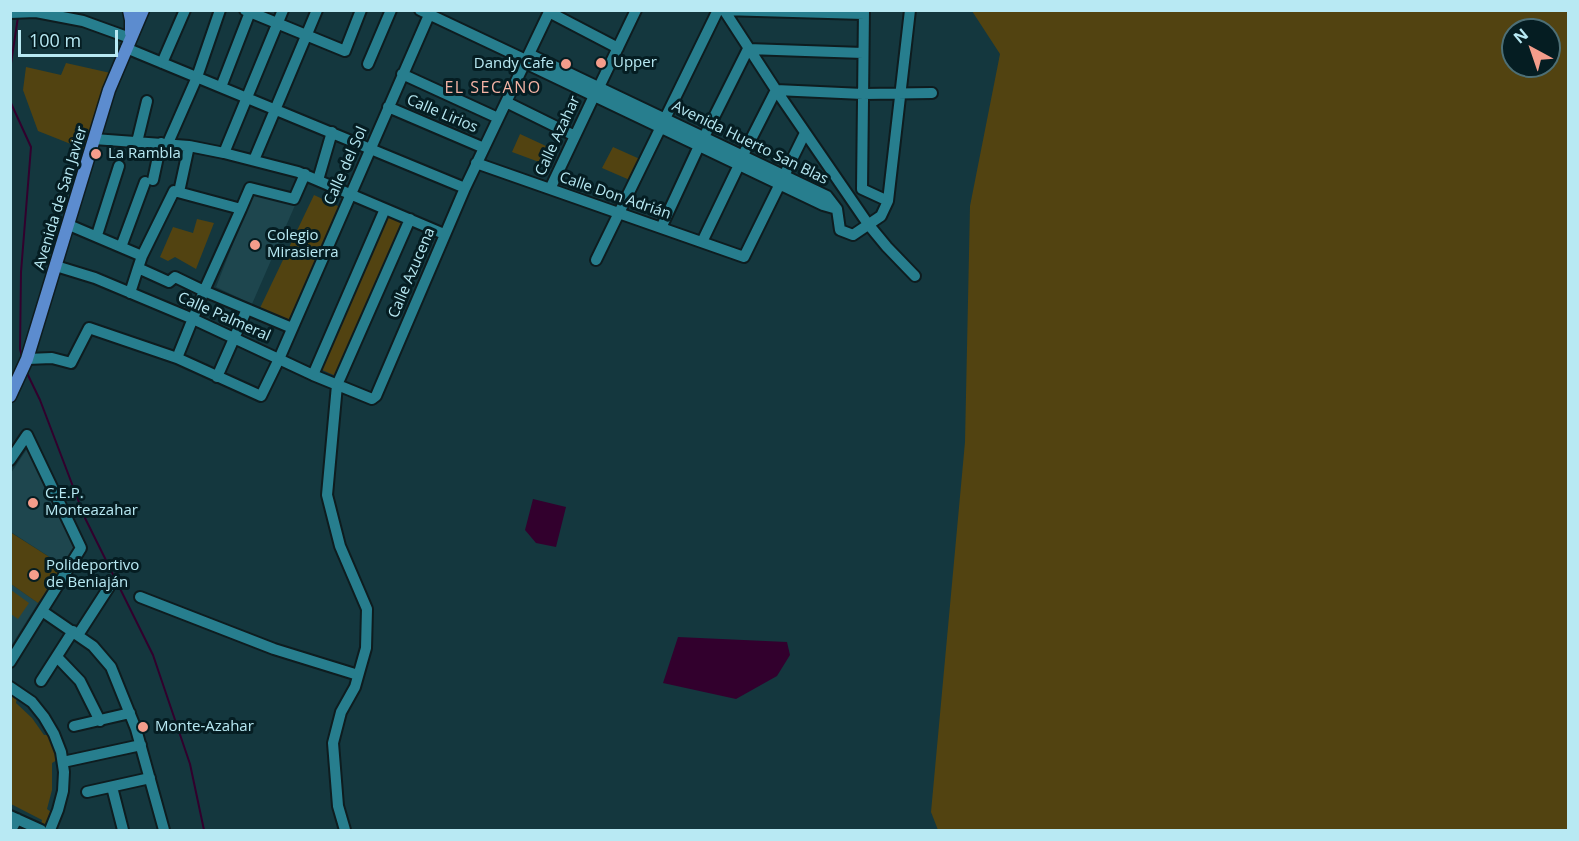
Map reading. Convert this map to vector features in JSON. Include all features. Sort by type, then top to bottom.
[{"type":"main road","points":[[128,43],[131,20],[129,10]]},
{"type":"main road","name":"Avenida de San Javier","points":[[10,396],[27,358],[109,90],[143,10]]},
{"type":"street","points":[[162,63],[184,10]]},
{"type":"street","points":[[121,247],[164,143],[197,77],[220,10]]},
{"type":"street","points":[[224,153],[282,10]]},
{"type":"street","points":[[254,160],[317,10]]},
{"type":"street","points":[[221,87],[248,11],[345,51],[361,10]]},
{"type":"street","points":[[368,64],[391,10]]},
{"type":"street","name":"Calle Azahar","points":[[550,189],[636,10]]},
{"type":"street","points":[[597,260],[718,10]]},
{"type":"street","points":[[868,224],[881,216],[888,201],[910,10]]},
{"type":"street","points":[[549,11],[618,48]]},
{"type":"street","name":"Calle Azucena","points":[[376,396],[444,234],[549,11]]},
{"type":"street","points":[[724,11],[864,12],[862,189],[888,201]]},
{"type":"street","points":[[724,11],[748,50],[868,224],[915,276]]},
{"type":"street","points":[[10,13],[36,12],[83,21],[162,63],[465,188]]},
{"type":"street","name":"Avenida Huerto San Blas","points":[[424,13],[664,123],[781,180],[827,196],[837,209],[840,230],[853,235],[868,224]]},
{"type":"street","name":"Calle del Sol","points":[[217,377],[261,396],[388,107],[424,13]]},
{"type":"street","points":[[748,50],[863,53]]},
{"type":"street","points":[[661,228],[748,50]]},
{"type":"street","points":[[402,74],[498,118]]},
{"type":"street","points":[[776,90],[863,94],[932,93]]},
{"type":"street","points":[[702,242],[776,90]]},
{"type":"street","points":[[137,141],[147,101]]},
{"type":"street","points":[[506,102],[575,136]]},
{"type":"street","name":"Calle Lirios","points":[[388,107],[484,148]]},
{"type":"street","points":[[318,180],[332,132]]},
{"type":"street","points":[[781,180],[805,133]]},
{"type":"street","points":[[94,139],[189,146],[254,160],[305,174],[444,234]]},
{"type":"street","points":[[130,293],[142,256],[177,192],[189,146]]},
{"type":"street","name":"Calle Don Adrián","points":[[476,164],[744,257],[781,180]]},
{"type":"street","points":[[97,236],[119,166]]},
{"type":"street","points":[[177,358],[250,188],[294,198],[305,174]]},
{"type":"street","points":[[177,192],[241,208]]},
{"type":"street","points":[[313,375],[385,209]]},
{"type":"street","points":[[345,831],[338,806],[333,743],[341,712],[355,687],[366,648],[367,609],[340,546],[327,495],[337,385],[410,219]]},
{"type":"street","points":[[69,225],[142,256]]},
{"type":"street","name":"Calle Palmeral","points":[[56,266],[95,278],[193,319],[369,399],[376,396]]},
{"type":"street","points":[[138,268],[169,282],[175,277],[292,328]]},
{"type":"street","points":[[27,358],[52,358],[71,363],[89,328],[177,358],[217,377],[247,309]]},
{"type":"street","points":[[10,460],[27,435],[80,542],[80,551],[10,662]]},
{"type":"street","points":[[41,681],[109,587]]},
{"type":"street","points":[[140,597],[274,649],[358,675]]},
{"type":"street","points":[[42,611],[98,650],[111,667],[141,745],[164,831]]},
{"type":"street","points":[[57,657],[80,681],[100,721]]},
{"type":"street","points":[[10,687],[32,702],[45,717],[58,743],[63,762],[64,782],[61,801],[50,831]]},
{"type":"street","points":[[74,726],[130,714]]},
{"type":"street","points":[[63,762],[141,745]]},
{"type":"street","points":[[87,792],[150,778]]},
{"type":"street","points":[[112,787],[123,831]]},
{"type":"street","points":[[10,831],[14,817],[41,831]]},
{"type":"shaded area","points":[[972,11],[1568,11],[1568,830],[938,830],[931,812],[965,442],[970,206],[1000,54]]},
{"type":"shaded area","points":[[66,63],[115,74],[91,152],[38,131],[23,90],[26,67],[61,75]]},
{"type":"shaded area","points":[[520,134],[546,146],[539,162],[512,152]]},
{"type":"shaded area","points":[[613,147],[642,160],[632,181],[602,168]]},
{"type":"shaded area","name":"Colegio Mirasierra","points":[[253,193],[296,203],[252,304],[216,287]]},
{"type":"shaded area","points":[[314,195],[342,208],[288,321],[260,308]]},
{"type":"shaded area","points":[[389,212],[407,220],[338,377],[320,369]]},
{"type":"shaded area","points":[[197,219],[214,223],[196,269],[175,257],[168,261],[160,257],[173,227],[193,233]]},
{"type":"shaded area","name":"C.E.P. Monteazahar","points":[[27,449],[77,546],[65,567],[11,532],[11,473]]},
{"type":"shaded area","points":[[533,499],[566,507],[556,547],[536,543],[525,530]]},
{"type":"shaded area","name":"Polideportivo de Beniaján","points":[[10,532],[65,567],[38,603],[11,584]]},
{"type":"shaded area","points":[[11,584],[38,603],[11,646]]},
{"type":"shaded area","points":[[11,590],[29,603],[18,619],[11,614]]},
{"type":"shaded area","points":[[678,637],[787,642],[790,655],[777,676],[736,699],[663,683]]},
{"type":"shaded area","points":[[10,693],[17,697],[16,703],[32,718],[44,735],[49,735],[56,753],[57,760],[52,763],[52,790],[47,809],[51,812],[45,827],[41,825],[42,820],[11,804]]},
{"type":"waterway","points":[[10,70],[18,17]]},
{"type":"waterway","points":[[10,101],[31,147],[21,272],[20,349],[22,357]]},
{"type":"waterway","points":[[26,371],[40,400],[85,518],[153,655],[190,764],[204,830]]},
{"type":"place","name":"Upper","points":[[601,63]]},
{"type":"place","name":"Dandy Cafe","points":[[566,64]]},
{"type":"place","name":"La Rambla","points":[[96,154]]},
{"type":"place","name":"Colegio Mirasierra","points":[[255,245]]},
{"type":"place","name":"C.E.P. Monteazahar","points":[[33,503]]},
{"type":"place","name":"Polideportivo de Beniaján","points":[[34,575]]},
{"type":"place","name":"Monte-Azahar","points":[[143,727]]},
{"type":"district","name":"EL SECANO","points":[[493,88]]}]
